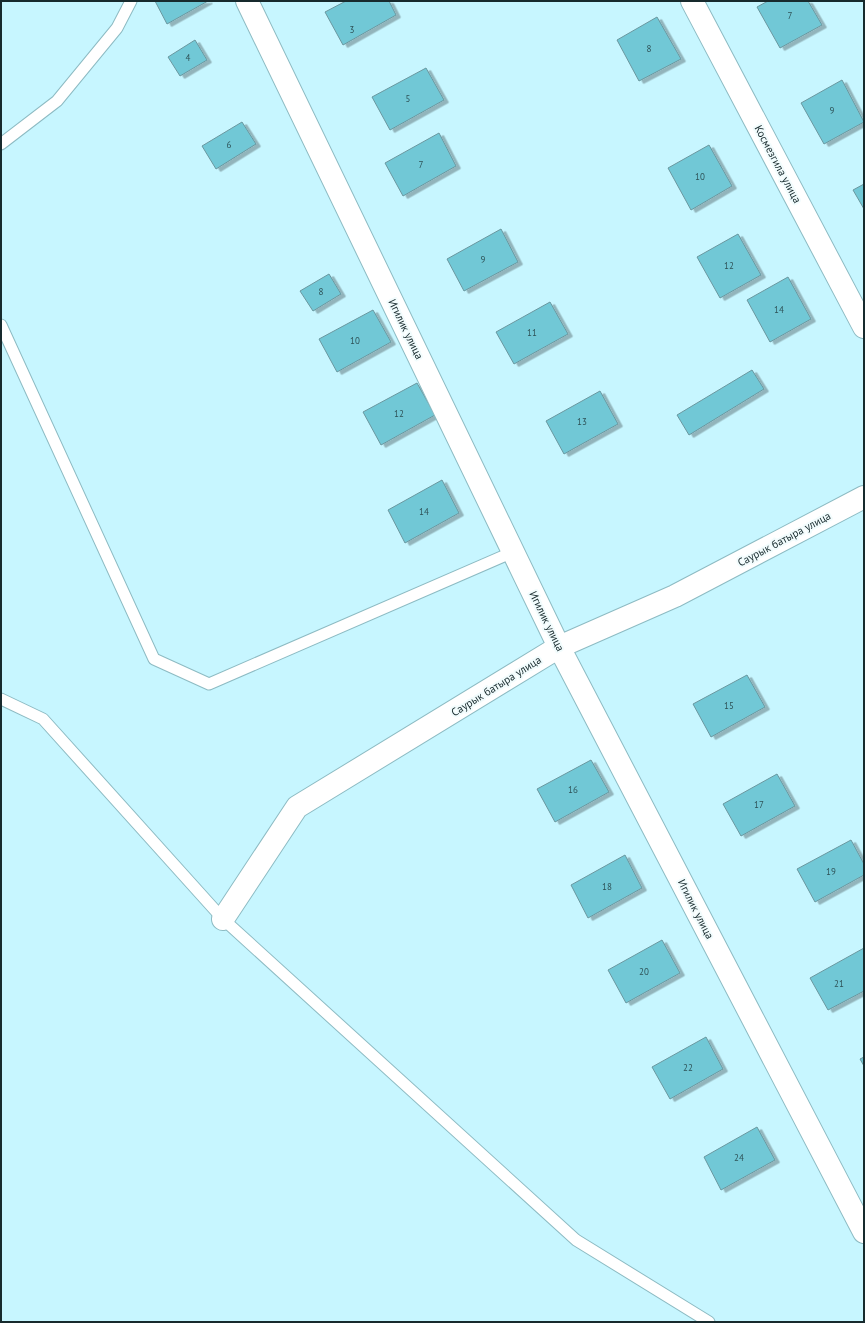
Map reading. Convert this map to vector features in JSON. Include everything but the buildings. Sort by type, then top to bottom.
[{"type":"street","name":"Игилик улица","points":[[248,1],[559,647],[864,1232]]},
{"type":"street","name":"Космезгила улица","points":[[692,1],[864,327]]},
{"type":"street","name":"Саурык батыра улица","points":[[223,919],[297,807],[559,647],[675,596],[864,497]]},
{"type":"lane","points":[[1,144],[57,101],[117,28],[131,1]]},
{"type":"lane","points":[[1,325],[154,659],[209,684],[513,552]]},
{"type":"lane","points":[[1,699],[43,719],[223,919],[576,1240],[709,1322]]}]
